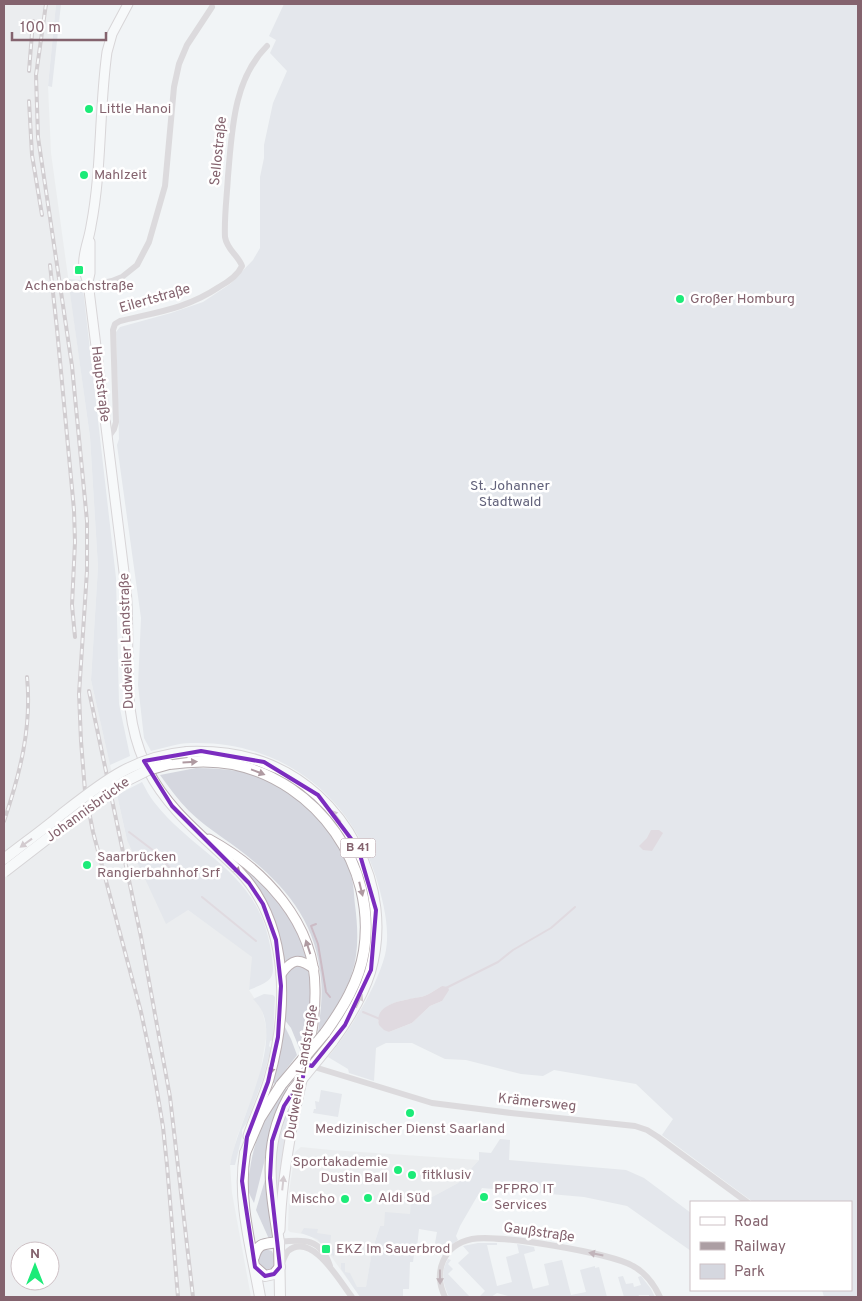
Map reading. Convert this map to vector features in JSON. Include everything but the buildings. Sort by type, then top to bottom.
[{"type":"main road","name":"Hauptstraße","points":[[114,487],[88,284],[90,273],[89,237],[94,209],[107,52],[112,34],[128,4]]},
{"type":"main road","name":"Dudweiler Landstraße","points":[[114,487],[129,624],[128,701],[134,733],[148,770],[161,792],[184,819],[201,834],[247,866],[280,897],[302,930],[314,969],[314,1010],[284,1168],[279,1242],[280,1297]]},
{"type":"main road","name":"Johannisbrücke","points":[[4,859],[108,778],[145,761],[174,753],[187,752],[213,752],[264,762],[291,776],[318,795],[350,834],[358,848],[373,892],[376,940],[371,970],[349,1019],[293,1090],[278,1118],[270,1155],[270,1178],[279,1242]]},
{"type":"main road","name":"Johannisbrücke","points":[[4,872],[114,787],[132,777],[169,764],[210,761],[234,764],[247,768],[277,780],[291,789],[311,805],[330,826],[355,867],[364,900],[366,936],[358,975],[350,994],[325,1033],[281,1085],[260,1118],[245,1153]]},
{"type":"main road","name":"Dudweiler Landstraße","points":[[201,834],[250,883],[263,904],[276,940],[281,974],[281,1009],[276,1050],[268,1082],[247,1137],[242,1176],[242,1195],[260,1297]]},
{"type":"main road","points":[[281,974],[290,963],[298,960],[314,969]]},
{"type":"main road","points":[[279,1242],[258,1246],[254,1263],[265,1276],[274,1274],[280,1267]]},
{"type":"street","points":[[88,284],[112,281],[122,277],[136,265],[149,242],[165,186],[174,87],[179,64],[188,45],[212,7]]},
{"type":"street","name":"Sellostraße","points":[[240,261],[228,248],[225,237],[232,131],[235,111],[245,80],[258,55],[267,46]]},
{"type":"street","name":"Eilertstraße","points":[[107,439],[114,429],[116,422],[113,357],[113,330],[115,324],[120,321],[168,311],[198,300],[236,274],[242,266],[240,261]]},
{"type":"street","name":"Krämersweg","points":[[305,1064],[432,1103],[511,1114],[635,1126],[647,1130],[658,1137],[746,1201]]},
{"type":"street","name":"Gaußstraße","points":[[445,1297],[439,1279],[439,1271],[444,1258],[464,1241],[488,1238],[536,1243],[623,1261],[644,1274],[660,1297]]},
{"type":"street","points":[[279,1242],[300,1240],[314,1243],[324,1254],[330,1267]]},
{"type":"street","points":[[280,1267],[287,1252],[304,1247],[313,1250],[330,1267],[352,1297]]},
{"type":"highlighted area","points":[[201,751],[264,762],[318,795],[358,848],[376,910],[371,970],[345,1025],[312,1066],[305,1064],[303,1077],[284,1106],[272,1141],[270,1178],[280,1267],[274,1274],[265,1276],[255,1267],[242,1181],[247,1137],[268,1082],[278,1037],[281,986],[276,940],[263,904],[249,883],[172,806],[144,761]]},
{"type":"shaded area","points":[[4,4],[56,4],[48,86],[51,153],[90,437],[98,567],[91,680],[127,840],[188,910],[253,957],[249,990],[262,1010],[267,1033],[259,1079],[237,1137],[230,1165],[232,1193],[251,1297],[4,1297]]},
{"type":"shaded area","points":[[651,830],[659,830],[663,833],[652,851],[643,850],[639,846],[647,838]]},
{"type":"shaded area","points":[[442,986],[448,987],[449,990],[442,1001],[430,1006],[412,1023],[389,1032],[379,1025],[378,1018],[385,1007],[399,1001],[425,995]]},
{"type":"shaded area","points":[[301,1147],[479,1160],[458,1183],[432,1197],[411,1196],[410,1214],[384,1227],[380,1226],[372,1251],[366,1288],[356,1291],[323,1245],[309,1235],[288,1230],[289,1192],[295,1152]]},
{"type":"green space","points":[[56,4],[61,4],[52,87],[48,86]]},
{"type":"green space","name":"St. Johanner Stadtwald","points":[[284,4],[858,4],[858,1297],[824,1297],[822,1291],[852,1291],[852,1201],[752,1201],[662,1135],[673,1119],[636,1084],[554,1070],[543,1076],[521,1074],[466,1060],[445,1059],[412,1043],[386,1043],[376,1048],[374,1081],[349,1073],[348,1069],[328,1057],[345,1035],[369,995],[381,968],[387,945],[384,905],[376,877],[364,847],[348,821],[329,797],[307,778],[281,762],[253,751],[223,744],[186,743],[151,751],[144,738],[138,685],[141,618],[117,445],[119,439],[116,332],[120,327],[203,302],[230,284],[253,260],[260,248],[260,177],[264,158],[264,145],[273,103],[287,71],[270,53],[276,40],[269,36]],"holes":[[[442,986],[442,1001],[430,1006],[412,1023],[389,1032],[378,1021],[384,1009],[394,1003],[425,995]]]},
{"type":"green space","points":[[68,279],[82,280],[116,578],[119,704],[130,756],[110,765],[91,680],[98,567],[90,437]]},
{"type":"green space","points":[[196,768],[238,771],[275,785],[308,808],[334,839],[344,857],[351,875],[353,887],[357,931],[356,957],[352,973],[342,997],[318,1033],[321,979],[318,958],[304,920],[294,904],[269,875],[254,861],[194,816],[160,775]]},
{"type":"green space","points":[[142,782],[152,800],[171,821],[224,867],[240,883],[254,902],[264,924],[273,967],[271,977],[264,983],[249,990],[252,957],[188,910],[166,924],[127,840],[117,795]]},
{"type":"green space","points":[[234,860],[259,881],[280,904],[296,929],[307,959],[297,957],[283,963],[272,914],[260,892]]},
{"type":"green space","points":[[298,965],[305,966],[311,985],[310,1010],[303,1057],[291,1028],[284,1019],[283,996],[285,980],[287,974]]},
{"type":"green space","points":[[264,994],[275,997],[273,1040],[270,1041],[269,1046],[271,1048],[263,1079],[247,1122],[242,1130],[235,1165],[230,1165],[262,1066],[266,1046],[266,1027],[262,1011],[253,999]]},
{"type":"green space","points":[[283,1023],[297,1055],[275,1084],[272,1082]]},
{"type":"green space","points":[[285,1088],[287,1089],[271,1126],[254,1203],[249,1193],[248,1184],[254,1147],[272,1106]]},
{"type":"green space","points":[[321,1090],[342,1094],[338,1117],[313,1113],[314,1109],[316,1109],[315,1101],[319,1102]]},
{"type":"green space","points":[[296,1097],[277,1198],[275,1159],[277,1146],[284,1121]]},
{"type":"green space","points":[[500,1139],[510,1140],[509,1160],[626,1170],[644,1178],[690,1212],[690,1250],[627,1206],[584,1197],[482,1188],[460,1226],[456,1236],[458,1240],[442,1253],[439,1249],[434,1249],[437,1232],[419,1229],[413,1262],[410,1262],[409,1289],[403,1289],[403,1297],[360,1297],[341,1269],[341,1263],[345,1263],[345,1272],[350,1273],[357,1287],[366,1287],[372,1251],[380,1226],[384,1226],[385,1212],[410,1214],[411,1195],[432,1197],[458,1183],[479,1160],[479,1152],[491,1153]]},
{"type":"green space","points":[[265,1180],[274,1239],[269,1239],[256,1210]]},
{"type":"green space","points":[[304,1228],[318,1229],[317,1233],[331,1235],[330,1248],[334,1249],[334,1257],[317,1239],[301,1233]]},
{"type":"green space","points":[[478,1243],[497,1243],[497,1245],[487,1245],[497,1286],[512,1282],[506,1257],[519,1253],[517,1244],[534,1247],[535,1251],[524,1254],[533,1289],[549,1285],[544,1264],[562,1260],[571,1295],[586,1292],[580,1270],[595,1266],[595,1268],[599,1267],[607,1297],[512,1297],[497,1293],[491,1297],[479,1297],[485,1291],[458,1263],[469,1253],[463,1246]]},
{"type":"green space","points":[[265,1249],[272,1251],[275,1259],[273,1269],[267,1271],[260,1265],[259,1261],[260,1252]]},
{"type":"green space","points":[[448,1259],[451,1260],[448,1264],[453,1269],[448,1274],[470,1297],[449,1297],[443,1278]]},
{"type":"green space","points":[[623,1276],[626,1284],[633,1283],[634,1287],[641,1285],[638,1277],[641,1276],[655,1297],[639,1295],[638,1297],[624,1297],[618,1277]]},
{"type":"waterway","points":[[129,832],[154,851],[171,869]]},
{"type":"waterway","points":[[202,897],[256,941]]},
{"type":"waterway","points":[[446,988],[498,962],[513,950],[551,928],[575,907]]},
{"type":"waterway","points":[[316,924],[311,926],[318,944],[326,992],[330,997]]},
{"type":"waterway","points":[[363,1012],[380,1019]]},
{"type":"railway","points":[[46,4],[36,75],[38,137],[72,366],[87,521],[87,571],[79,694],[85,791],[93,832],[141,1012],[154,1073],[163,1127],[178,1297]]},
{"type":"railway","points":[[29,71],[33,21]]},
{"type":"railway","points":[[29,101],[32,155],[42,215]]},
{"type":"railway","points":[[50,265],[74,510],[75,542],[72,605],[75,637]]},
{"type":"railway","points":[[4,821],[20,768],[26,732],[28,714],[27,677]]},
{"type":"railway","points":[[89,691],[141,937],[170,1097],[193,1297]]},
{"type":"place","name":"Little Hanoi","points":[[89,109]]},
{"type":"place","name":"Mahlzeit","points":[[84,175]]},
{"type":"place","name":"Achenbachstraße","points":[[79,270]]},
{"type":"place","name":"Großer Homburg","points":[[680,299]]},
{"type":"place","name":"Saarbrücken Rangierbahnhof Srf","points":[[87,865]]},
{"type":"place","name":"Medizinischer Dienst Saarland","points":[[410,1113]]},
{"type":"place","name":"Sportakademie Dustin Ball","points":[[398,1170]]},
{"type":"place","name":"fitklusiv","points":[[412,1175]]},
{"type":"place","name":"PFPRO IT Services","points":[[484,1197]]},
{"type":"place","name":"Aldi Süd","points":[[368,1198]]},
{"type":"place","name":"Mischo","points":[[345,1199]]},
{"type":"place","name":"EKZ Im Sauerbrod","points":[[326,1249]]}]
